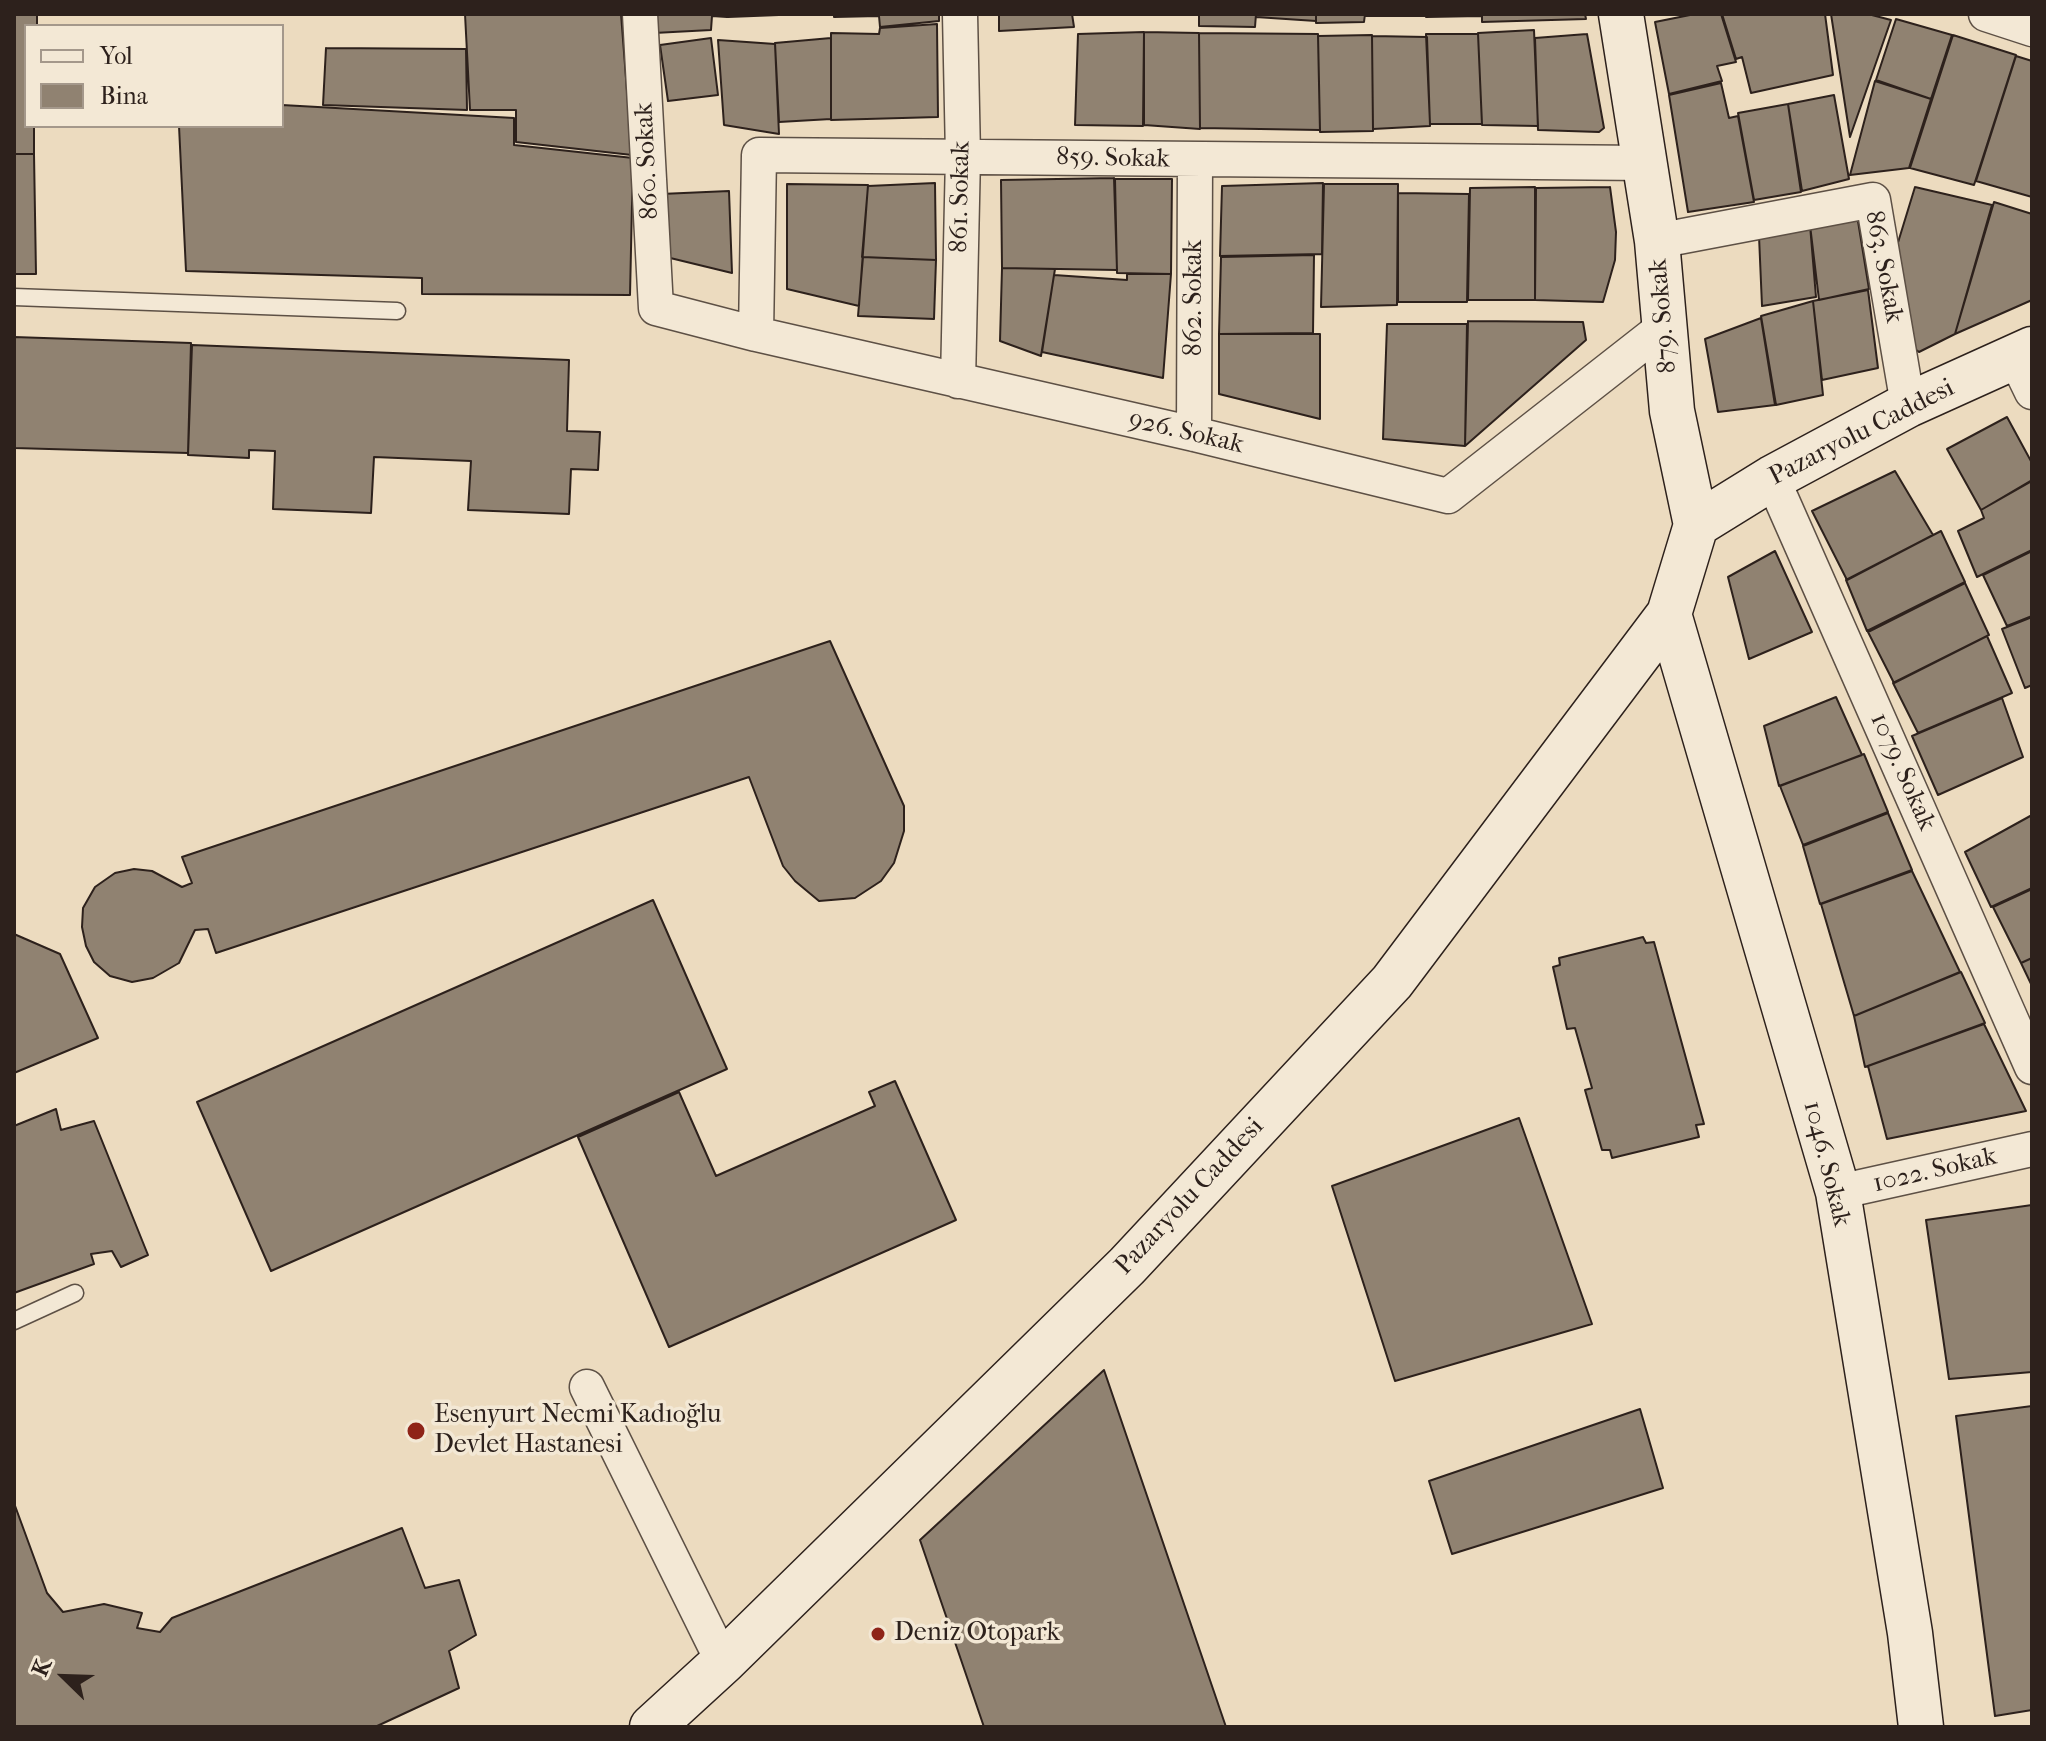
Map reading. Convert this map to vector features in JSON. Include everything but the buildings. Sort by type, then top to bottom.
[{"type":"main road","name":"879. Sokak","points":[[1621,14],[1657,241],[1672,411],[1696,525],[1669,614]]},
{"type":"main road","name":"Pazaryolu Caddesi","points":[[1696,525],[1772,478],[1908,405],[2026,366]]},
{"type":"main road","name":"Pazaryolu Caddesi","points":[[652,1727],[723,1662],[1127,1266],[1392,982],[1669,614]]},
{"type":"main road","name":"1046. Sokak","points":[[1669,614],[1838,1192],[1907,1617],[1921,1727]]},
{"type":"street","name":"860. Sokak","points":[[640,14],[656,308]]},
{"type":"street","name":"861. Sokak","points":[[958,381],[963,156],[960,14]]},
{"type":"street","points":[[1986,14],[2032,29]]},
{"type":"street","name":"859. Sokak","points":[[756,334],[759,155],[1646,163]]},
{"type":"street","name":"862. Sokak","points":[[1194,434],[1195,161]]},
{"type":"street","name":"863. Sokak","points":[[1657,241],[1873,200],[1908,405]]},
{"type":"street","name":"926. Sokak","points":[[656,308],[1448,496],[1665,326]]},
{"type":"street","name":"1079. Sokak","points":[[1772,478],[2032,1067]]},
{"type":"street","name":"1022. Sokak","points":[[1838,1192],[2032,1149]]},
{"type":"street","points":[[587,1387],[723,1662]]},
{"type":"lane","points":[[14,297],[397,311]]},
{"type":"lane","points":[[14,1321],[75,1293]]},
{"type":"place","name":"Esenyurt Necmi Kadıoğlu Devlet Hastanesi","points":[[416,1431]]},
{"type":"place","name":"Deniz Otopark","points":[[878,1634]]}]
